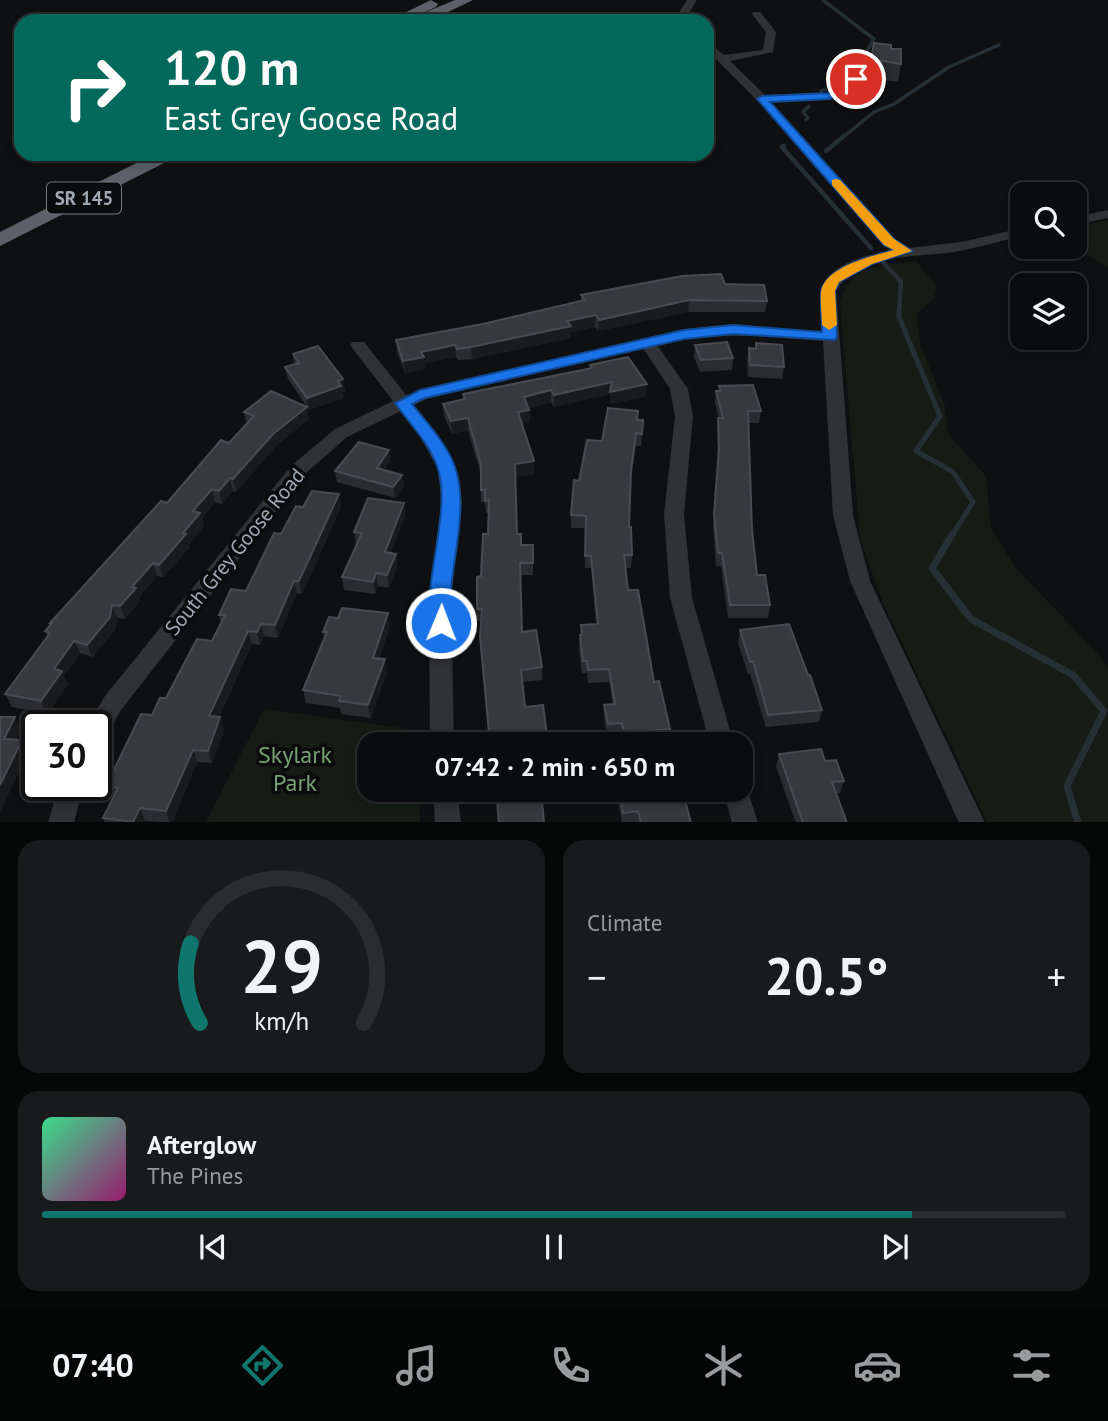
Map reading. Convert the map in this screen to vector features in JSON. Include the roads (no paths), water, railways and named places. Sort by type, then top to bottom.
[{"type":"highway","points":[[410,14],[441,0]]},
{"type":"highway","points":[[433,14],[466,0]]},
{"type":"highway","name":"SR 145","points":[[0,224],[126,161]]},
{"type":"highway","name":"SR 145","points":[[0,240],[154,161]]},
{"type":"street","points":[[722,59],[768,52],[771,32],[757,14]]},
{"type":"street","points":[[714,51],[762,99],[889,242],[905,251]]},
{"type":"street","points":[[762,99],[831,96]]},
{"type":"street","points":[[1087,218],[1108,214]]},
{"type":"street","points":[[972,822],[860,581],[844,515],[828,291],[833,280],[867,261],[905,251],[942,249],[1010,235]]},
{"type":"street","name":"South Grey Goose Road","points":[[109,710],[299,469],[341,433],[420,394],[684,334],[733,329],[830,337]]},
{"type":"street","points":[[647,342],[679,389],[684,416],[674,514],[681,598],[719,732]]},
{"type":"street","points":[[358,345],[426,433],[446,467],[452,500],[440,599],[442,732]]},
{"type":"street","points":[[61,822],[67,801]]},
{"type":"street","points":[[446,802],[448,822]]},
{"type":"street","points":[[739,802],[745,822]]},
{"type":"waterway","points":[[821,91],[852,77],[874,39],[823,0]]},
{"type":"waterway","points":[[842,138],[874,112],[894,104],[949,67],[999,45]]},
{"type":"waterway","points":[[806,120],[808,118],[803,112],[809,106]]},
{"type":"waterway","points":[[826,151],[844,136]]},
{"type":"waterway","points":[[784,146],[782,147],[871,248]]},
{"type":"waterway","points":[[882,261],[901,282],[899,313]]},
{"type":"waterway","points":[[899,313],[940,416],[916,451],[953,472],[973,502],[951,537]]},
{"type":"waterway","points":[[952,535],[932,568],[971,619],[1073,675],[1104,711],[1067,786],[1078,822]]},
{"type":"park label","name":"Skylark Park","points":[[295,769]]}]
